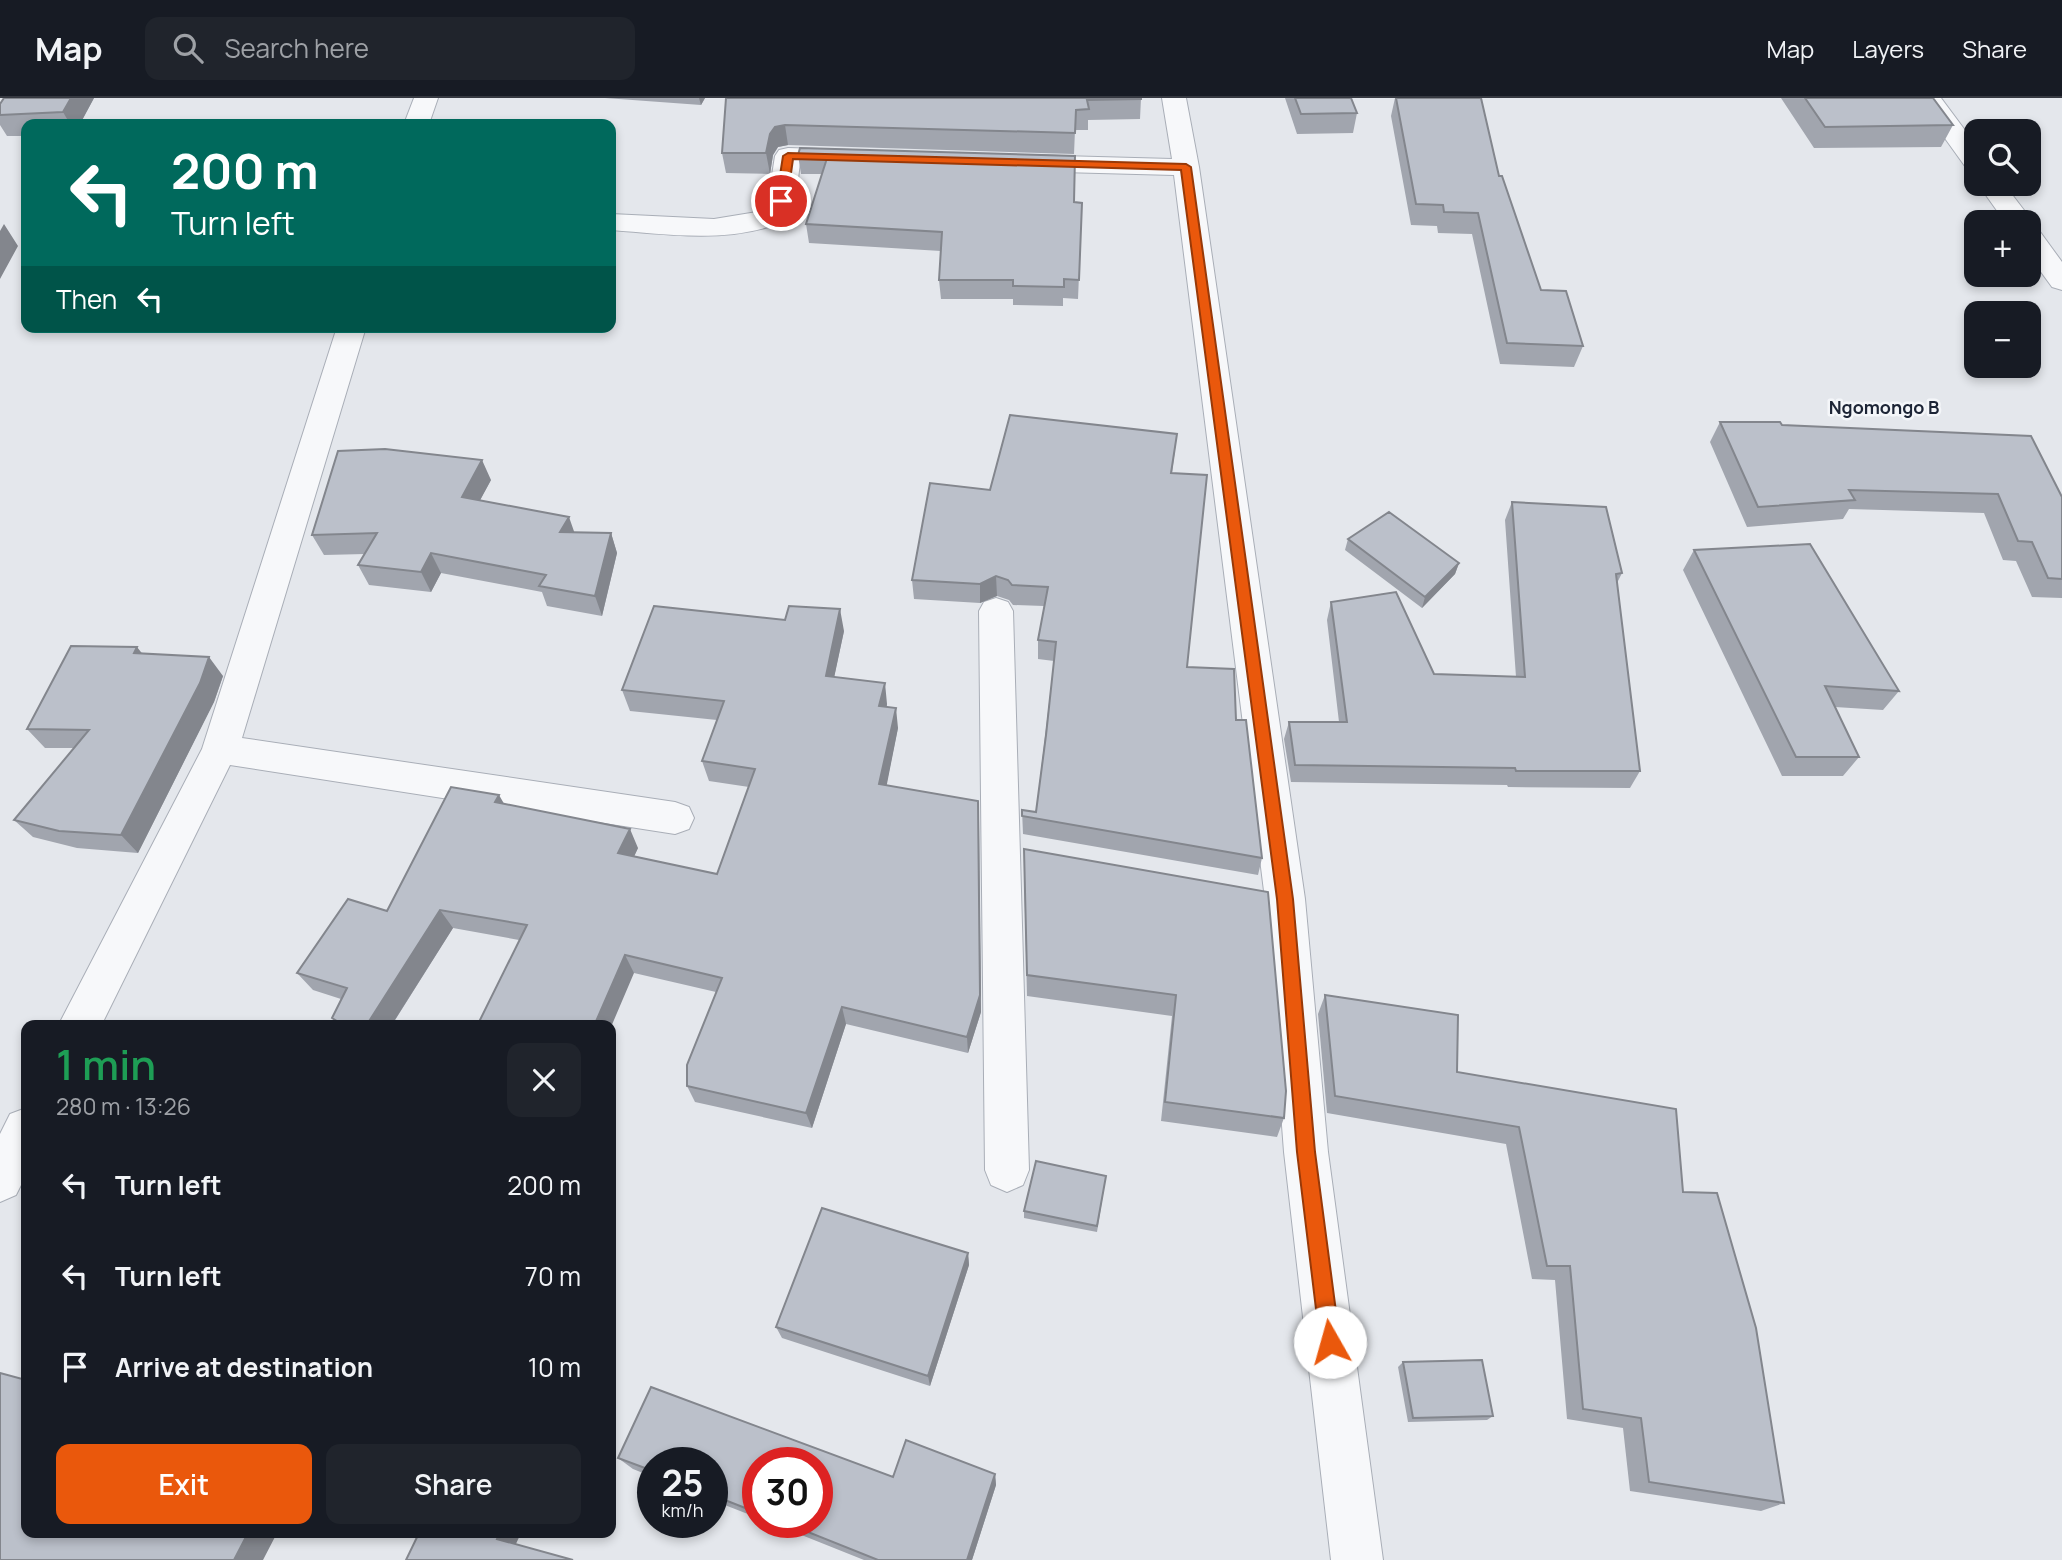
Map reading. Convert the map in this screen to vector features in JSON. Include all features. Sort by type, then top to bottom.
[{"type":"street","points":[[419,119],[426,98]]},
{"type":"street","points":[[1174,98],[1186,167],[1285,899],[1306,1152],[1357,1560]]},
{"type":"street","points":[[1928,98],[1964,147]]},
{"type":"street","points":[[616,222],[724,227],[751,225],[774,216],[781,201],[788,156],[879,159]]},
{"type":"street","points":[[1005,162],[1186,167]]},
{"type":"street","points":[[2041,253],[2062,281]]},
{"type":"street","points":[[82,1020],[220,749],[350,333]]},
{"type":"street","points":[[996,611],[1007,1170]]},
{"type":"street","points":[[220,749],[675,818]]},
{"type":"street","points":[[1000,849],[1041,856]]},
{"type":"street","points":[[1244,892],[1285,899]]},
{"type":"street","points":[[0,1180],[21,1139]]},
{"type":"building","points":[[4,98],[71,98],[63,112],[0,115],[0,104]]},
{"type":"building","points":[[726,98],[1141,99],[1087,100],[1089,109],[1076,110],[1075,133],[785,125],[775,127],[770,134],[766,153],[722,153]]},
{"type":"building","points":[[1295,98],[1351,98],[1357,113],[1301,114]]},
{"type":"building","points":[[1396,98],[1481,98],[1499,176],[1502,176],[1541,290],[1566,291],[1583,346],[1507,343],[1478,213],[1444,212],[1443,205],[1416,204]]},
{"type":"building","points":[[1805,98],[1933,98],[1953,125],[1825,127]]},
{"type":"building","points":[[800,148],[1075,156],[1074,202],[1082,203],[1079,280],[1064,279],[1064,287],[1013,286],[1013,280],[939,280],[942,232],[806,224],[828,155],[798,155]]},
{"type":"building","points":[[1010,415],[1177,434],[1171,473],[1207,475],[1187,667],[1234,669],[1236,720],[1246,720],[1262,858],[1022,816],[1022,810],[1036,812],[1046,735],[1056,642],[1038,640],[1048,587],[1012,585],[1008,580],[996,576],[980,584],[912,580],[930,483],[990,490]]},
{"type":"building","points":[[1720,422],[1780,422],[1782,425],[2031,436],[2062,497],[2062,579],[2048,578],[2032,542],[2018,541],[1998,494],[1849,490],[1855,500],[1758,507]]},
{"type":"building","points":[[385,449],[482,460],[462,497],[569,517],[560,532],[611,533],[595,596],[539,586],[546,575],[431,553],[421,572],[358,565],[377,533],[312,535],[338,451]]},
{"type":"building","points":[[1512,502],[1606,507],[1622,573],[1616,574],[1640,771],[1516,771],[1515,768],[1295,765],[1289,722],[1347,722],[1331,602],[1396,592],[1434,674],[1525,677]]},
{"type":"building","points":[[1389,512],[1459,563],[1425,597],[1348,539]]},
{"type":"building","points":[[1810,544],[1899,691],[1825,686],[1859,757],[1796,757],[1694,550]]},
{"type":"building","points":[[654,606],[785,620],[789,606],[840,609],[826,676],[885,683],[879,706],[896,708],[879,784],[978,801],[980,995],[967,1037],[842,1007],[806,1113],[687,1086],[687,1065],[722,978],[625,955],[597,1020],[480,1020],[527,925],[440,910],[370,1020],[332,1018],[347,988],[297,973],[348,899],[387,911],[451,787],[499,795],[495,802],[630,829],[618,853],[717,874],[755,769],[702,761],[724,701],[622,690]]},
{"type":"building","points":[[71,646],[137,647],[134,653],[209,657],[200,683],[121,835],[59,831],[14,820],[89,730],[27,729]]},
{"type":"building","points":[[1024,849],[1268,892],[1286,1091],[1284,1118],[1165,1102],[1176,995],[1027,975]]},
{"type":"building","points":[[1325,995],[1458,1015],[1457,1072],[1676,1109],[1683,1192],[1717,1193],[1756,1328],[1784,1503],[1649,1482],[1641,1418],[1583,1409],[1570,1266],[1547,1266],[1519,1127],[1335,1096]]},
{"type":"building","points":[[1036,1161],[1106,1176],[1097,1226],[1024,1211]]},
{"type":"building","points":[[822,1208],[968,1253],[928,1376],[776,1327]]},
{"type":"building","points":[[1482,1360],[1493,1416],[1413,1418],[1403,1362]]},
{"type":"building","points":[[0,1373],[21,1379],[21,1538],[245,1538],[234,1560],[0,1560]]},
{"type":"building","points":[[651,1387],[812,1447],[742,1447],[742,1507],[728,1501],[728,1447],[637,1447],[637,1465],[618,1458]]},
{"type":"building","points":[[906,1440],[995,1474],[967,1560],[878,1560],[823,1538],[833,1538],[833,1455],[893,1477]]},
{"type":"building","points":[[417,1538],[498,1538],[573,1560],[406,1560]]},
{"type":"district","name":"Ngomongo B","points":[[1884,408]]},
{"type":"route","points":[[781,201],[788,156],[1186,167],[1285,899],[1306,1152],[1330,1342]]}]
